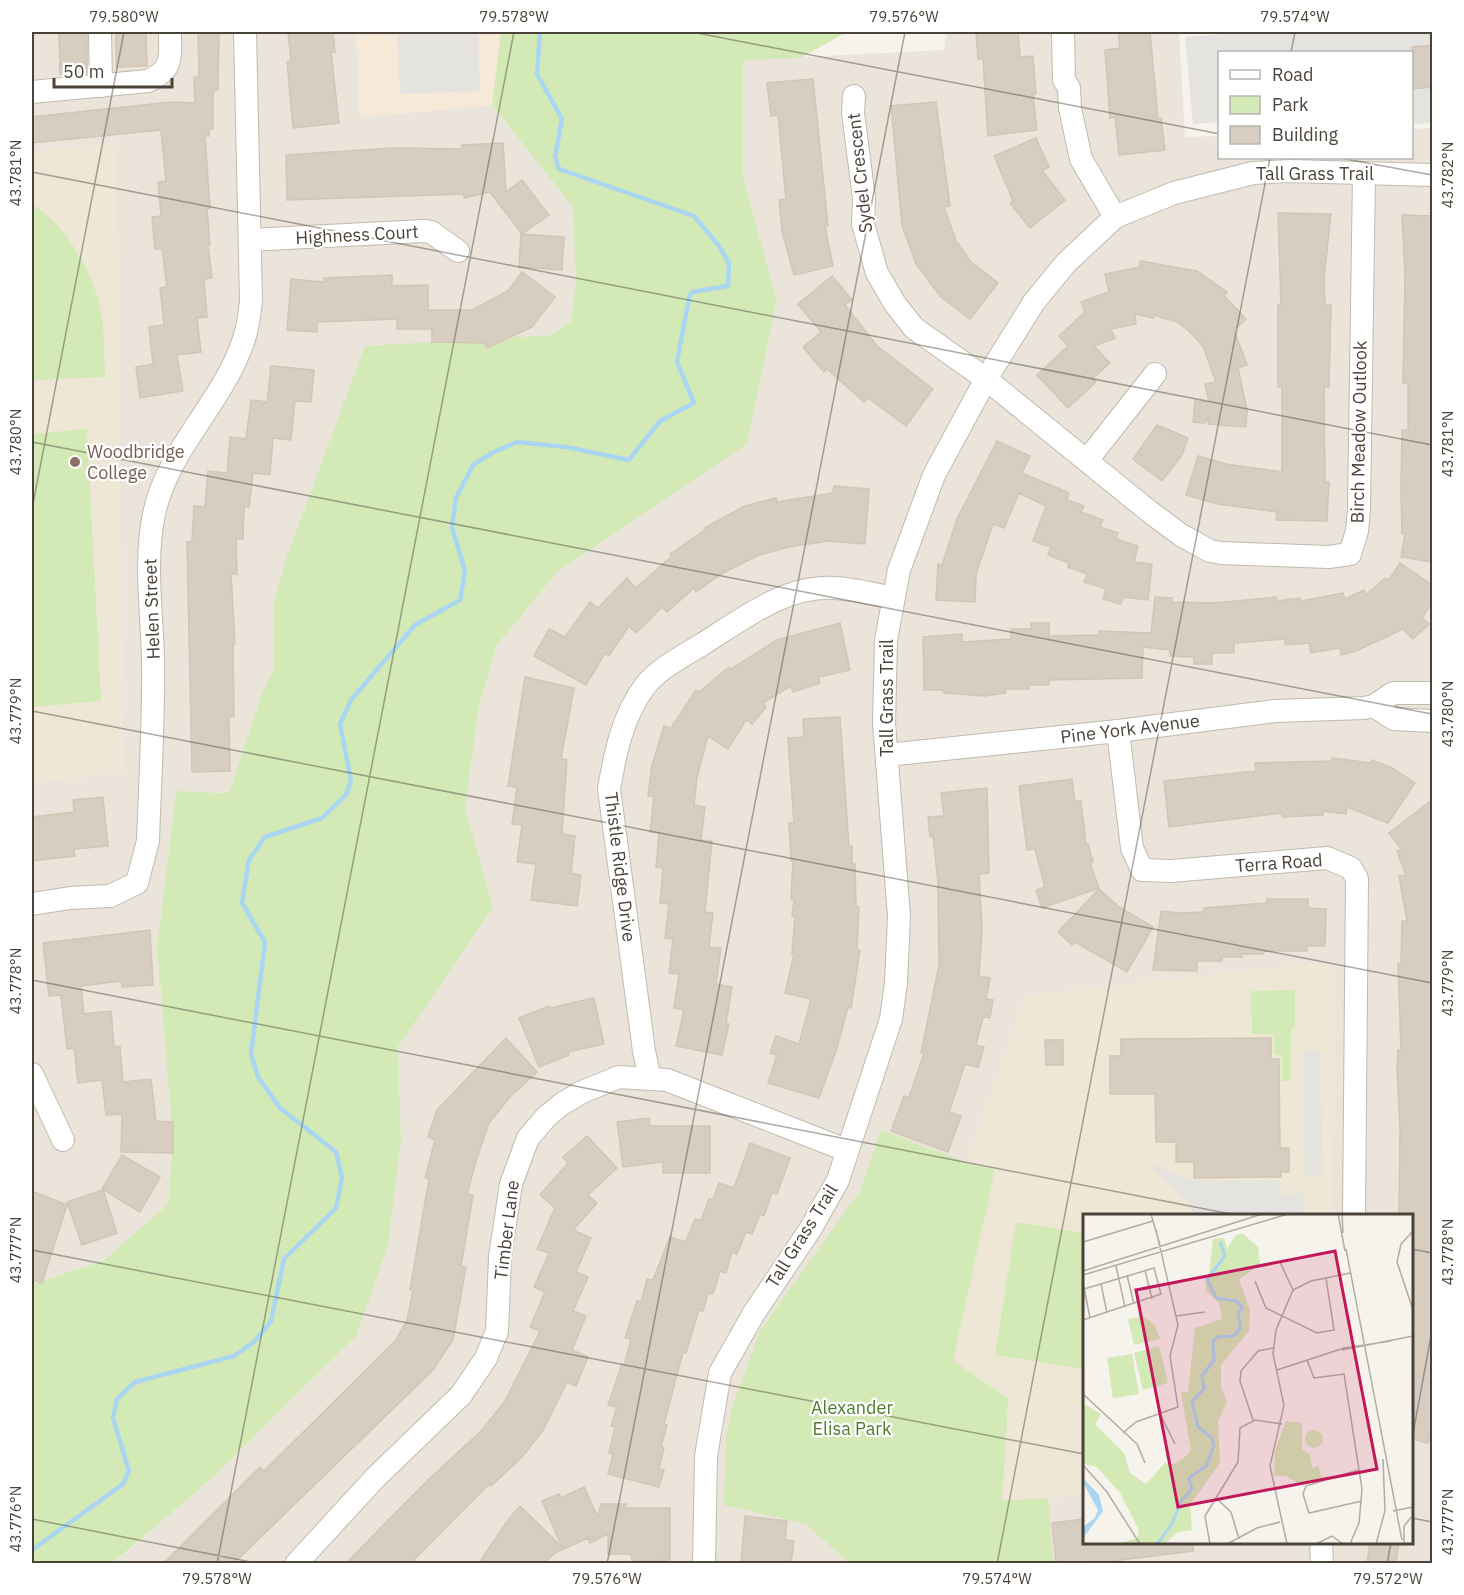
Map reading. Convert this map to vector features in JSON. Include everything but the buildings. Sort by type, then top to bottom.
[{"type":"street","points":[[100,32],[101,86]]},
{"type":"street","points":[[32,92],[148,81],[163,74],[170,60],[170,32]]},
{"type":"street","name":"Helen Street","points":[[32,904],[70,898],[110,896],[137,883],[148,841],[154,689],[153,614],[148,576],[154,514],[163,484],[240,350],[247,327],[250,301],[250,240],[245,32]]},
{"type":"street","points":[[1063,32],[1064,80],[1070,88],[1070,108],[1081,159],[1115,217]]},
{"type":"street","name":"Sydel Crescent","points":[[854,96],[853,113],[864,198],[863,224],[877,273],[895,304],[914,328],[986,380]]},
{"type":"street","name":"Tall Grass Trail","points":[[704,1563],[706,1456],[720,1373],[770,1286],[825,1204],[838,1180],[846,1150],[889,1028],[897,983],[899,916],[884,723],[886,640],[893,598],[907,545],[934,476],[986,380],[1048,283],[1087,241],[1115,217],[1174,193],[1236,176],[1290,171],[1432,175]]},
{"type":"street","name":"Birch Meadow Outlook","points":[[986,380],[1088,459],[1158,518],[1210,551],[1328,557],[1350,554],[1357,531],[1359,510],[1364,174]]},
{"type":"street","name":"Highness Court","points":[[250,240],[424,231],[430,232],[458,250]]},
{"type":"street","points":[[1088,459],[1155,374]]},
{"type":"street","name":"Thistle Ridge Drive","points":[[650,1079],[609,789],[615,751],[630,713],[646,684],[675,661],[759,609],[784,597],[832,588],[893,598]]},
{"type":"street","name":"Pine York Avenue","points":[[887,755],[1118,731],[1275,711],[1374,706],[1393,693],[1432,693]]},
{"type":"street","name":"Pine York Avenue","points":[[1374,706],[1394,719],[1432,721]]},
{"type":"street","name":"Terra Road","points":[[1118,731],[1132,848],[1142,870],[1171,871],[1327,858],[1351,868],[1357,879],[1354,1214]]},
{"type":"street","points":[[32,1074],[63,1140]]},
{"type":"street","name":"Timber Lane","points":[[296,1563],[375,1478],[461,1395],[486,1358],[496,1331],[500,1257],[511,1184],[528,1138],[547,1116],[582,1092],[619,1077],[667,1080],[846,1150]]},
{"type":"street","points":[[1321,1544],[1322,1563]]},
{"type":"shaded area","points":[[32,32],[356,32],[360,117],[492,105],[573,207],[576,282],[571,321],[552,335],[365,347],[274,601],[274,667],[260,699],[229,793],[176,791],[157,947],[173,1140],[168,1204],[103,1261],[32,1284],[32,782],[123,772],[115,143],[32,152]]},
{"type":"shaded area","points":[[356,32],[501,32],[492,105],[360,117]]},
{"type":"shaded area","points":[[397,32],[478,32],[480,91],[400,94]]},
{"type":"shaded area","points":[[947,32],[1179,32],[1185,137],[1218,136],[1218,159],[1413,159],[1413,129],[1432,128],[1432,1563],[113,1564],[210,1480],[356,1336],[401,1139],[398,1047],[493,907],[465,810],[479,706],[497,645],[558,571],[747,443],[777,301],[743,177],[743,60],[944,50]]},
{"type":"shaded area","points":[[1251,32],[1432,32],[1432,123],[1413,124],[1413,51],[1218,51],[1218,122],[1193,124],[1185,37]]},
{"type":"shaded area","name":"Woodbridge College","points":[[115,143],[123,772],[32,782],[32,152]]},
{"type":"shaded area","points":[[1330,961],[1332,1214],[1083,1214],[1083,1495],[1002,1502],[1008,1400],[953,1360],[995,1170],[967,1163],[1025,996]]},
{"type":"shaded area","points":[[1303,1051],[1320,1051],[1323,1176],[1305,1176]]},
{"type":"shaded area","points":[[1146,1162],[1192,1181],[1281,1181],[1281,1195],[1303,1193],[1304,1214],[1190,1214],[1190,1205]]},
{"type":"green space","points":[[501,32],[847,32],[800,58],[743,60],[743,177],[777,301],[747,444],[558,571],[497,645],[479,706],[465,809],[493,907],[398,1047],[401,1139],[388,1245],[356,1336],[210,1480],[113,1563],[32,1563],[32,1284],[103,1261],[168,1204],[173,1140],[157,947],[176,791],[229,793],[260,699],[274,667],[274,601],[287,556],[365,346],[552,335],[571,321],[576,282],[573,207],[492,105]]},
{"type":"green space","points":[[32,204],[55,223],[66,236],[90,277],[102,315],[105,377],[32,380]]},
{"type":"green space","points":[[87,429],[101,701],[32,707],[32,434]]},
{"type":"green space","points":[[1295,990],[1295,1029],[1291,1029],[1291,1081],[1282,1081],[1282,1055],[1274,1054],[1274,1034],[1252,1034],[1251,991]]},
{"type":"green space","name":"Alexander Elisa Park","points":[[881,1130],[967,1163],[995,1170],[953,1360],[1008,1399],[1002,1501],[1048,1498],[1053,1563],[849,1563],[806,1524],[724,1505],[726,1438],[732,1408],[760,1331],[860,1191]]},
{"type":"green space","points":[[1016,1222],[1083,1233],[1083,1369],[995,1355]]},
{"type":"waterway","points":[[32,1550],[123,1484],[129,1471],[113,1418],[117,1399],[135,1382],[234,1356],[254,1342],[271,1321],[284,1259],[336,1208],[342,1178],[336,1152],[280,1108],[258,1077],[251,1054],[265,942],[242,903],[249,860],[265,837],[322,818],[346,795],[351,780],[340,724],[351,700],[415,625],[460,600],[465,571],[452,527],[456,498],[473,465],[492,453],[517,442],[566,447],[629,460],[660,421],[694,403],[677,362],[689,298],[692,292],[728,286],[729,263],[719,246],[694,216],[559,169],[555,157],[562,119],[537,74],[540,32]]},
{"type":"place","name":"Woodbridge College","points":[[75,462]]}]
